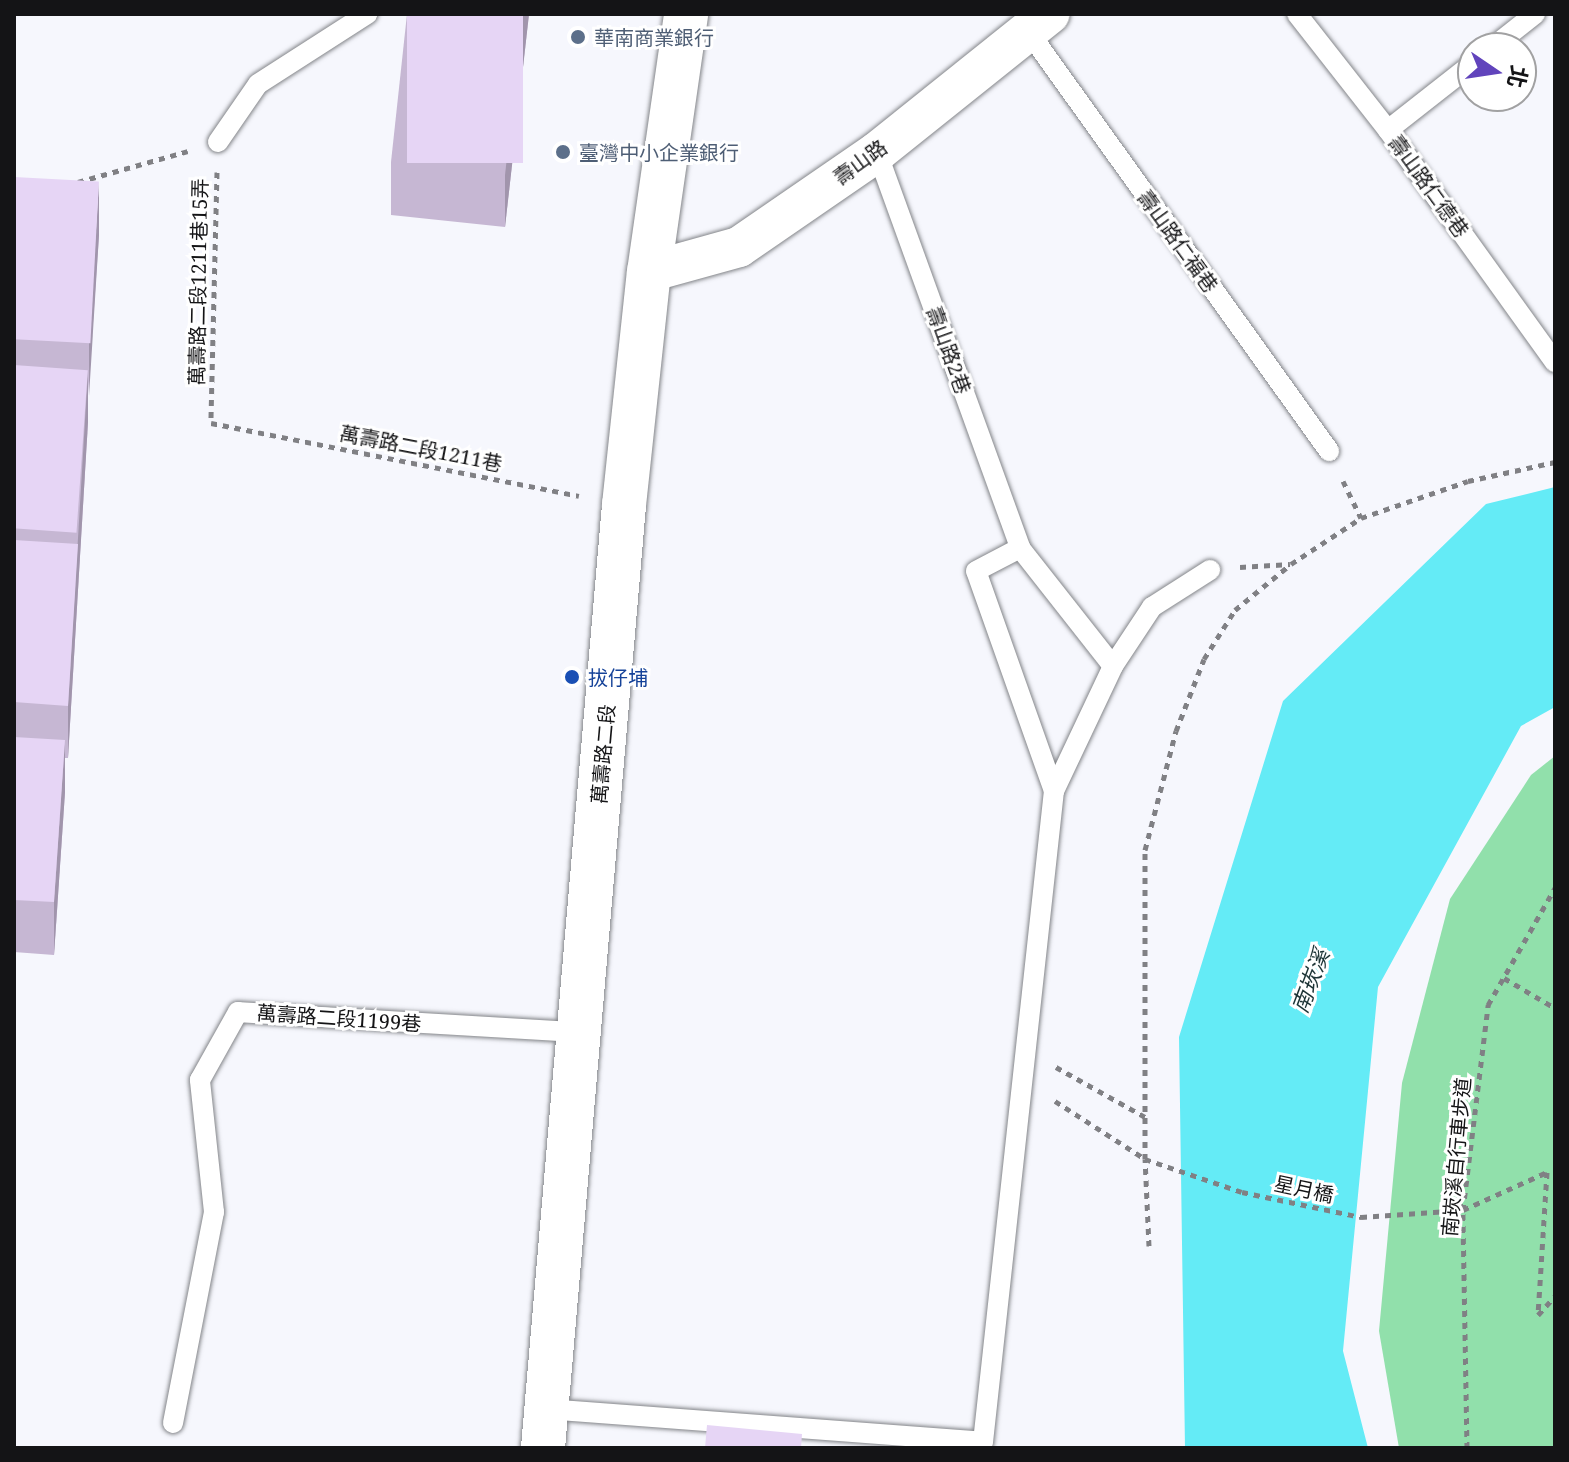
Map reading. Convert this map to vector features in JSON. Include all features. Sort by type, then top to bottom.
[{"type":"main road","name":"萬壽路二段","points":[[544,1428],[624,505],[649,272],[686,14]]},
{"type":"street","name":"壽山路","points":[[649,272],[739,247],[877,152],[1038,22]]},
{"type":"lane","points":[[218,142],[258,84],[367,14]]},
{"type":"lane","name":"壽山路仁德巷","points":[[1297,14],[1388,130],[1555,362]]},
{"type":"lane","points":[[1512,32],[1535,14]]},
{"type":"lane","name":"壽山路仁福巷","points":[[1038,22],[1329,451]]},
{"type":"lane","points":[[1388,130],[1457,76]]},
{"type":"lane","name":"壽山路2巷","points":[[877,152],[1020,548],[1113,666]]},
{"type":"lane","points":[[1020,548],[976,571],[1054,791]]},
{"type":"lane","points":[[544,1428],[983,1442],[1054,791],[1113,666],[1152,607],[1210,570]]},
{"type":"lane","name":"萬壽路二段1199巷","points":[[173,1423],[214,1212],[200,1080],[238,1012],[579,1032]]},
{"type":"path","points":[[73,184],[218,142]]},
{"type":"path","name":"萬壽路二段1211巷15弄","points":[[211,423],[218,142]]},
{"type":"path","name":"萬壽路二段1211巷","points":[[211,423],[624,505]]},
{"type":"path","points":[[1329,451],[1361,518]]},
{"type":"path","points":[[1149,1246],[1145,1159],[1145,850],[1176,731],[1204,659],[1235,610],[1291,564],[1361,518],[1468,481],[1555,462]]},
{"type":"path","points":[[1210,570],[1291,564]]},
{"type":"path","name":"南崁溪自行車步道","points":[[1467,1448],[1463,1210],[1488,1005],[1555,888]]},
{"type":"path","points":[[1504,978],[1555,1008]]},
{"type":"path","points":[[1044,1060],[1145,1117]]},
{"type":"path","name":"星月橋","points":[[1023,1081],[1145,1159],[1242,1192],[1361,1217],[1463,1210]]},
{"type":"path","points":[[1463,1210],[1547,1172],[1538,1315],[1555,1296]]},
{"type":"green space","points":[[1555,756],[1555,1448],[1399,1448],[1379,1331],[1402,1083],[1450,899],[1531,775]]},
{"type":"water","name":"南崁溪","points":[[1555,487],[1555,707],[1521,726],[1378,987],[1343,1351],[1368,1448],[1185,1448],[1179,1037],[1283,701],[1486,504]]},
{"type":"building","points":[[407,14],[523,14],[523,163],[407,163]]},
{"type":"building","points":[[14,177],[99,181],[90,343],[14,339]]},
{"type":"building","points":[[14,365],[88,370],[76,533],[14,528]]},
{"type":"building","points":[[14,540],[78,544],[68,706],[14,702]]},
{"type":"building","points":[[14,737],[65,740],[54,902],[14,900]]},
{"type":"building","points":[[707,1425],[802,1434],[801,1448],[705,1448]]},
{"type":"place","name":"華南商業銀行","points":[[578,37]]},
{"type":"place","name":"臺灣中小企業銀行","points":[[563,152]]},
{"type":"place","name":"拔仔埔","points":[[572,677]]}]
